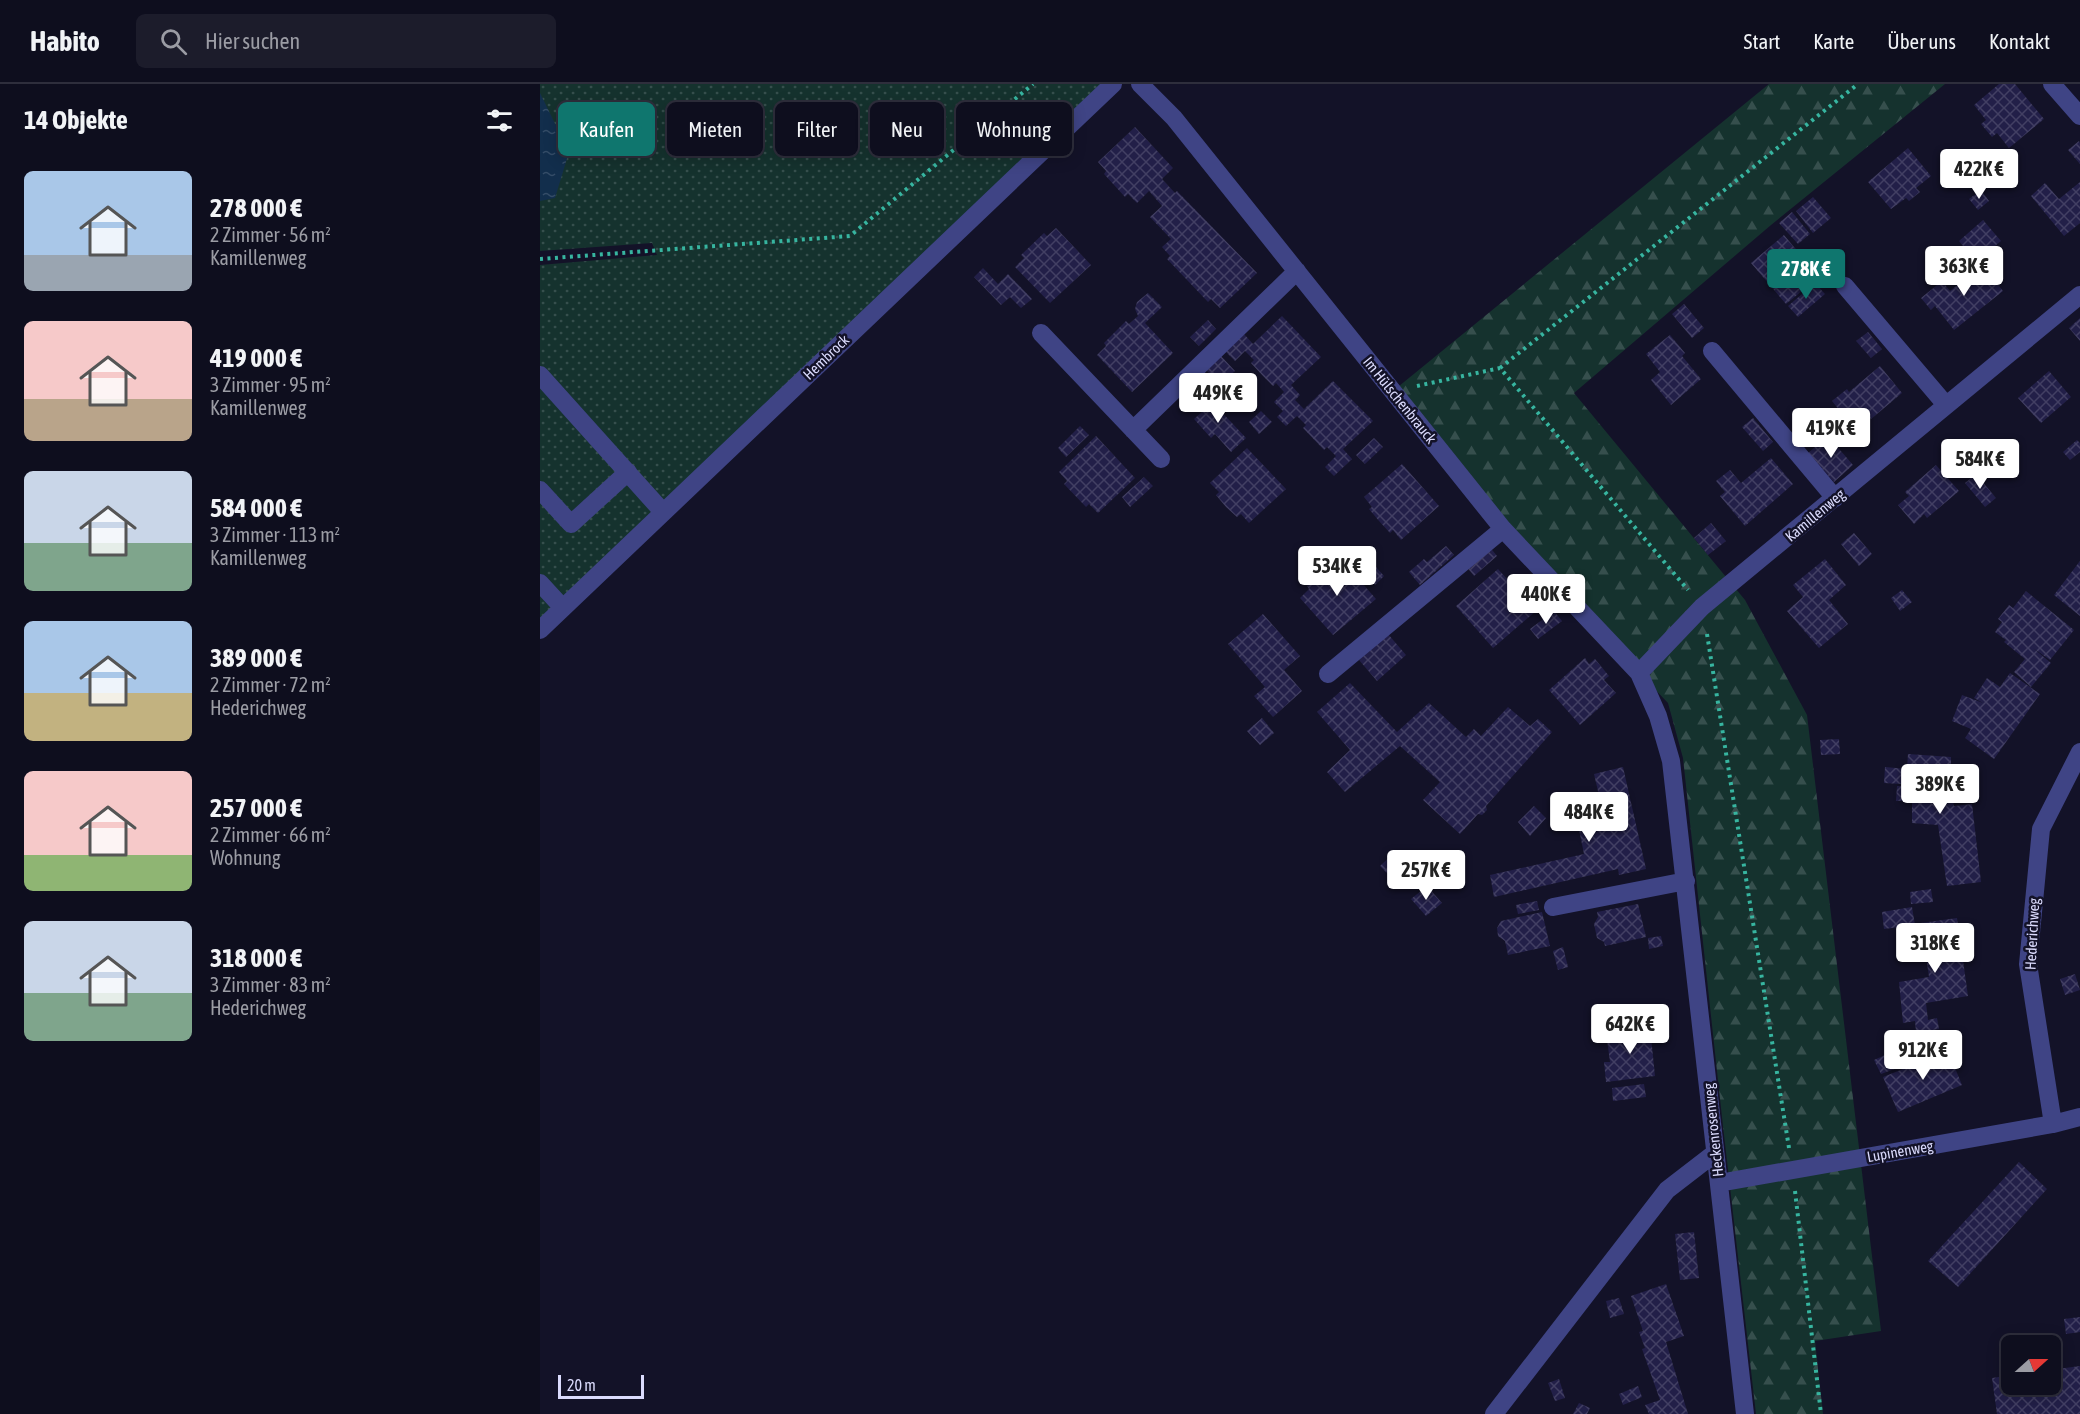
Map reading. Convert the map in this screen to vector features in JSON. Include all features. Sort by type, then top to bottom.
[{"type":"street","name":"Hembrock","points":[[543,627],[1113,84]]},
{"type":"street","name":"Im Hülschenbrauck","points":[[1140,84],[1174,118],[1503,529],[1639,673]]},
{"type":"street","points":[[2052,84],[2080,116]]},
{"type":"street","points":[[1133,430],[1297,271]]},
{"type":"street","points":[[1845,286],[1946,405]]},
{"type":"street","name":"Kamillenweg","points":[[1639,673],[1702,608],[2080,295]]},
{"type":"street","points":[[1041,333],[1161,459]]},
{"type":"street","points":[[1712,351],[1835,498]]},
{"type":"street","points":[[540,375],[663,512]]},
{"type":"street","points":[[540,490],[571,524],[628,472]]},
{"type":"street","points":[[1328,674],[1503,529]]},
{"type":"street","points":[[540,583],[563,608]]},
{"type":"street","name":"Heckenrosenweg","points":[[1639,673],[1658,716],[1671,760],[1745,1414]]},
{"type":"street","name":"Hederichweg","points":[[2053,1124],[2028,964],[2041,829],[2080,752]]},
{"type":"street","points":[[1553,908],[1686,881]]},
{"type":"street","name":"Lupinenweg","points":[[1719,1183],[2053,1124],[2080,1117]]},
{"type":"street","points":[[1494,1414],[1667,1190],[1715,1153]]},
{"type":"path","points":[[540,259],[850,236],[1034,84]]},
{"type":"path","points":[[1500,368],[1858,84]]},
{"type":"green space","points":[[540,84],[1113,84],[1072,122],[1072,102],[956,102],[956,156],[1036,156],[540,621],[540,265],[657,255],[652,243],[540,251]]},
{"type":"green space","points":[[1769,84],[1945,84],[1771,225],[1574,393],[1745,600],[1807,715],[1881,1331],[1815,1341],[1823,1414],[1756,1414],[1683,758],[1668,703],[1503,529],[1393,391]]},
{"type":"water","points":[[540,93],[558,130],[558,156],[568,156],[555,198],[540,201]]},
{"type":"building","points":[[1999,84],[2015,84],[2044,119],[2009,148],[1997,133],[1992,137],[1981,124],[1986,120],[1974,105]]},
{"type":"building","points":[[1135,127],[1173,168],[1162,179],[1175,193],[1177,191],[1257,273],[1220,308],[1211,299],[1208,302],[1167,259],[1170,256],[1162,247],[1171,239],[1150,217],[1162,206],[1149,191],[1137,203],[1128,194],[1125,197],[1104,174],[1106,171],[1098,162]]},
{"type":"building","points":[[2079,141],[2080,143],[2080,164],[2068,150]]},
{"type":"building","points":[[1908,148],[1931,176],[1916,188],[1920,192],[1909,201],[1906,198],[1891,209],[1868,182]]},
{"type":"building","points":[[2080,182],[2080,223],[2064,236],[2031,196],[2045,183],[2059,199]]},
{"type":"building","points":[[1981,190],[1989,201],[1978,210],[1969,199]]},
{"type":"building","points":[[1813,197],[1831,218],[1813,233],[1796,211]]},
{"type":"building","points":[[1792,212],[1810,234],[1798,244],[1779,223]]},
{"type":"building","points":[[1983,220],[2001,241],[1976,262],[1959,241]]},
{"type":"building","points":[[1056,228],[1091,265],[1050,303],[1015,267],[1024,258],[1021,255],[1044,233],[1047,236]]},
{"type":"building","points":[[1784,235],[1819,277],[1786,304],[1751,263]]},
{"type":"building","points":[[1982,264],[2003,291],[1954,330],[1935,306],[1931,310],[1921,298],[1942,281],[1950,291]]},
{"type":"building","points":[[983,268],[998,284],[1008,274],[1032,299],[1021,308],[1010,297],[1001,305],[974,277]]},
{"type":"building","points":[[1815,283],[1825,294],[1798,317],[1788,306]]},
{"type":"building","points":[[1148,293],[1162,307],[1145,323],[1173,353],[1132,392],[1097,355],[1106,346],[1104,343],[1126,321],[1129,324],[1138,316],[1135,309],[1137,302]]},
{"type":"building","points":[[1684,304],[1704,328],[1692,338],[1672,314]]},
{"type":"building","points":[[1282,316],[1321,357],[1291,385],[1300,395],[1295,400],[1304,409],[1333,381],[1373,421],[1343,449],[1352,459],[1334,476],[1325,467],[1336,456],[1327,447],[1324,450],[1303,428],[1306,425],[1297,416],[1286,426],[1277,417],[1283,411],[1274,402],[1284,392],[1276,383],[1273,386],[1262,375],[1251,363],[1254,360],[1245,351],[1235,361],[1226,352],[1244,334],[1253,344]]},
{"type":"building","points":[[2080,318],[2080,341],[2069,328]]},
{"type":"building","points":[[1208,320],[1216,329],[1199,346],[1190,337]]},
{"type":"building","points":[[1868,332],[1882,349],[1871,358],[1856,341]]},
{"type":"building","points":[[1670,335],[1685,353],[1682,356],[1701,379],[1671,405],[1651,380],[1660,372],[1646,354]]},
{"type":"building","points":[[1221,356],[1235,371],[1220,384],[1206,370]]},
{"type":"building","points":[[1880,366],[1902,393],[1871,419],[1868,415],[1854,427],[1846,418],[1840,418],[1840,411],[1832,401],[1847,389],[1849,392]]},
{"type":"building","points":[[2049,371],[2071,397],[2041,423],[2018,398]]},
{"type":"building","points":[[1203,392],[1246,438],[1231,452],[1215,434],[1211,438],[1194,419],[1203,411],[1194,401]]},
{"type":"building","points":[[1261,411],[1272,422],[1259,434],[1249,422]]},
{"type":"building","points":[[1753,418],[1773,442],[1763,451],[1742,427]]},
{"type":"building","points":[[1080,426],[1089,435],[1066,457],[1058,448]]},
{"type":"building","points":[[1096,436],[1135,478],[1098,513],[1089,504],[1086,507],[1064,484],[1067,481],[1059,472]]},
{"type":"building","points":[[1828,436],[1853,465],[1834,482],[1808,453]]},
{"type":"building","points":[[1374,438],[1383,447],[1365,464],[1356,455]]},
{"type":"building","points":[[2077,440],[2080,443],[2080,452],[2070,460],[2063,452]]},
{"type":"building","points":[[1247,448],[1286,489],[1249,523],[1241,514],[1237,517],[1226,507],[1216,495],[1219,492],[1210,483]]},
{"type":"building","points":[[1771,458],[1793,484],[1745,526],[1720,496],[1725,492],[1716,481],[1730,470],[1741,483]]},
{"type":"building","points":[[1402,464],[1439,506],[1401,540],[1393,530],[1390,533],[1379,521],[1369,509],[1372,507],[1364,497]]},
{"type":"building","points":[[1936,465],[1959,491],[1927,518],[1924,514],[1914,524],[1898,505],[1909,496],[1905,492]]},
{"type":"building","points":[[1976,474],[1996,498],[1985,507],[1965,483]]},
{"type":"building","points":[[1144,477],[1153,486],[1130,507],[1122,497]]},
{"type":"building","points":[[1711,523],[1726,541],[1708,555],[1694,538]]},
{"type":"building","points":[[1854,533],[1872,554],[1859,566],[1841,544]]},
{"type":"building","points":[[1446,546],[1454,555],[1420,585],[1409,572],[1424,559],[1427,562]]},
{"type":"building","points":[[1489,546],[1497,556],[1474,576],[1466,566]]},
{"type":"building","points":[[1368,558],[1384,576],[1375,585],[1358,566]]},
{"type":"building","points":[[1825,559],[1846,585],[1829,600],[1848,624],[1819,648],[1787,611],[1803,597],[1793,585]]},
{"type":"building","points":[[1342,560],[1376,599],[1333,635],[1300,598],[1309,589],[1307,586],[1318,575],[1330,565],[1332,569]]},
{"type":"building","points":[[2080,561],[2080,616],[2054,595]]},
{"type":"building","points":[[1498,569],[1536,611],[1493,648],[1456,606]]},
{"type":"building","points":[[1902,590],[1912,602],[1900,611],[1891,598]]},
{"type":"building","points":[[2026,591],[2074,630],[2050,660],[2033,648],[2051,663],[2031,687],[2014,672],[2025,659],[1995,632],[2002,622],[1998,619],[2009,605],[2013,608]]},
{"type":"building","points":[[1554,611],[1562,621],[1538,639],[1530,629]]},
{"type":"building","points":[[1263,614],[1300,656],[1284,670],[1302,691],[1273,717],[1254,696],[1265,687],[1228,644]]},
{"type":"building","points":[[1388,634],[1406,655],[1377,681],[1359,660]]},
{"type":"building","points":[[1585,658],[1589,664],[1595,659],[1609,676],[1604,680],[1616,693],[1580,725],[1549,690]]},
{"type":"building","points":[[2010,673],[2040,694],[1994,759],[1965,738],[1971,729],[1952,721],[1962,695],[1983,703],[1974,698],[1987,678],[2000,687]]},
{"type":"building","points":[[1350,683],[1397,732],[1429,703],[1466,737],[1474,729],[1481,736],[1508,707],[1530,726],[1538,719],[1552,732],[1486,806],[1487,810],[1482,815],[1478,814],[1460,834],[1423,800],[1440,782],[1400,746],[1345,792],[1327,772],[1350,750],[1317,712]]},
{"type":"building","points":[[1262,718],[1274,733],[1260,745],[1247,731]]},
{"type":"building","points":[[1839,739],[1840,754],[1821,755],[1820,740]]},
{"type":"building","points":[[1908,754],[1951,757],[1951,772],[1937,772],[1937,785],[1915,785],[1915,787],[1937,788],[1938,802],[1953,801],[1954,806],[1972,804],[1981,882],[1947,886],[1938,825],[1912,823],[1912,801],[1896,801],[1897,786],[1901,784],[1884,783],[1885,767],[1907,769]]},
{"type":"building","points":[[1623,767],[1646,869],[1619,875],[1618,869],[1494,897],[1490,875],[1584,854],[1575,810],[1601,804],[1594,774]]},
{"type":"building","points":[[1534,806],[1546,818],[1530,836],[1518,822]]},
{"type":"building","points":[[1397,850],[1416,873],[1400,887],[1380,866]]},
{"type":"building","points":[[1427,886],[1442,903],[1426,916],[1411,899]]},
{"type":"building","points":[[1931,889],[1933,902],[1911,904],[1910,892]]},
{"type":"building","points":[[1537,901],[1539,910],[1518,914],[1516,905]]},
{"type":"building","points":[[1638,904],[1646,937],[1605,946],[1604,942],[1597,938],[1594,924],[1598,917],[1597,912]]},
{"type":"building","points":[[1912,907],[1915,925],[1884,929],[1882,912]]},
{"type":"building","points":[[1542,912],[1550,946],[1508,955],[1505,941],[1498,936],[1497,928],[1501,921]]},
{"type":"building","points":[[1957,918],[1968,996],[1926,1003],[1928,1020],[1937,1018],[1939,1029],[1916,1032],[1915,1021],[1903,1023],[1899,982],[1929,977],[1921,923]]},
{"type":"building","points":[[1661,936],[1663,946],[1649,949],[1648,938]]},
{"type":"building","points":[[1563,947],[1568,967],[1558,970],[1553,951]]},
{"type":"building","points":[[2075,974],[2080,990],[2065,995],[2060,979]]},
{"type":"building","points":[[1650,1027],[1655,1076],[1606,1082],[1604,1062],[1610,1062],[1606,1032]]},
{"type":"building","points":[[1894,1051],[1900,1067],[1881,1074],[1874,1060]]},
{"type":"building","points":[[1948,1051],[1962,1085],[1898,1112],[1883,1077]]},
{"type":"building","points":[[1644,1084],[1646,1097],[1613,1101],[1612,1088]]},
{"type":"building","points":[[2019,1162],[2047,1189],[1958,1287],[1928,1261]]},
{"type":"building","points":[[1694,1232],[1699,1278],[1680,1280],[1675,1234]]},
{"type":"building","points":[[1666,1284],[1684,1336],[1666,1342],[1688,1414],[1649,1414],[1645,1405],[1660,1400],[1642,1349],[1645,1348],[1639,1332],[1643,1331],[1631,1296]]},
{"type":"building","points":[[1619,1298],[1624,1314],[1610,1318],[1606,1301]]},
{"type":"building","points":[[2080,1317],[2080,1332],[2066,1334],[2064,1319]]},
{"type":"building","points":[[2080,1366],[2080,1414],[1997,1414],[1992,1378],[2001,1377],[2001,1395],[2061,1395],[2061,1369]]},
{"type":"building","points":[[1559,1379],[1565,1398],[1555,1401],[1548,1383]]},
{"type":"building","points":[[1638,1386],[1642,1397],[1623,1405],[1619,1394]]},
{"type":"building","points":[[1579,1403],[1590,1408],[1587,1414],[1573,1414]]}]
